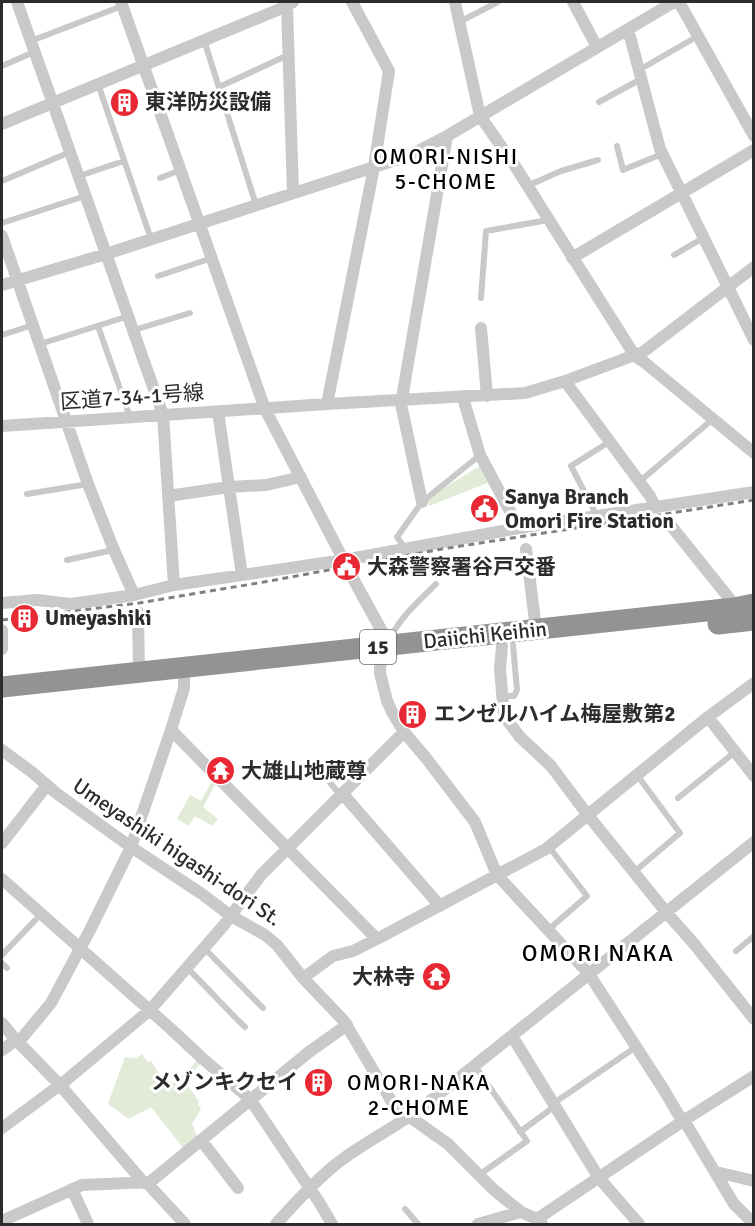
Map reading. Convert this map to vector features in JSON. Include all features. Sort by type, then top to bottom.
[{"type":"highway","name":"Daiichi Keihin","points":[[2,698],[184,678],[385,652],[536,629],[744,606]]},
{"type":"highway","name":"Daiichi Keihin","points":[[2,687],[139,672],[385,652],[508,646],[753,620]]},
{"type":"street","points":[[17,2],[163,415],[174,585]]},
{"type":"street","points":[[327,404],[374,167],[389,71],[352,2]]},
{"type":"street","points":[[455,2],[480,116],[515,166],[635,356],[713,419],[751,446]]},
{"type":"street","points":[[573,2],[597,47]]},
{"type":"street","points":[[2,285],[106,254],[408,156],[447,136],[674,2]]},
{"type":"street","points":[[679,2],[753,132]]},
{"type":"street","points":[[122,4],[265,409],[384,635],[385,652],[380,673],[387,701],[404,732],[475,822],[497,875],[589,974],[716,1172],[734,1204],[753,1224]]},
{"type":"street","points":[[2,124],[290,4],[288,55],[293,194]]},
{"type":"street","points":[[628,29],[662,154],[753,340]]},
{"type":"street","points":[[422,502],[401,404],[447,136]]},
{"type":"street","points":[[572,258],[753,150]]},
{"type":"street","points":[[2,236],[88,484],[134,595]]},
{"type":"street","name":"区道7-34-1号線","points":[[2,426],[525,393],[566,381],[643,352],[753,267]]},
{"type":"street","points":[[481,328],[487,396]]},
{"type":"street","points":[[566,381],[650,496],[655,507]]},
{"type":"street","points":[[463,398],[480,455],[519,528]]},
{"type":"street","points":[[218,412],[242,575]]},
{"type":"street","points":[[168,496],[266,484],[301,477]]},
{"type":"street","points":[[2,603],[37,600],[71,603],[134,595],[174,585],[344,560],[519,528],[753,492]]},
{"type":"street","points":[[668,522],[729,598],[744,606]]},
{"type":"street","points":[[526,549],[536,629]]},
{"type":"street","points":[[138,612],[139,672]]},
{"type":"street","points":[[2,630],[2,649]]},
{"type":"street","points":[[508,646],[500,669],[504,716],[520,737],[551,766],[587,814],[753,1019]]},
{"type":"street","points":[[2,1050],[22,1038],[51,1003],[81,948],[130,847],[171,730],[184,688],[184,678]]},
{"type":"street","points":[[303,978],[333,956],[353,951],[378,939],[549,847],[708,717],[748,688]]},
{"type":"street","points":[[708,717],[753,776]]},
{"type":"street","points":[[171,730],[378,939]]},
{"type":"street","points":[[2,1128],[60,1085],[150,1010],[231,916],[261,875],[404,732]]},
{"type":"street","name":"Umeyashiki higashi-dori St.","points":[[2,750],[130,847],[277,945],[303,978],[347,1025],[392,1102],[448,1144],[494,1190],[521,1212],[540,1222]]},
{"type":"street","points":[[2,843],[47,785]]},
{"type":"street","points":[[341,794],[440,906]]},
{"type":"street","points":[[276,1224],[309,1188],[334,1166],[349,1154],[410,1117],[753,842]]},
{"type":"street","points":[[3,883],[81,948],[208,1064],[250,1099],[332,1224]]},
{"type":"street","points":[[2,1023],[185,1224]]},
{"type":"street","points":[[2,1221],[82,1185],[150,1182],[250,1099],[347,1025]]},
{"type":"street","points":[[512,1036],[599,1178],[639,1224]]},
{"type":"street","points":[[540,1222],[599,1178],[753,1076]]},
{"type":"street","points":[[201,1140],[238,1188]]},
{"type":"street","points":[[716,1172],[753,1180]]},
{"type":"street","points":[[72,1188],[88,1224]]},
{"type":"street","points":[[477,1224],[521,1212]]},
{"type":"lane","points":[[459,22],[498,2]]},
{"type":"lane","points":[[2,66],[33,46],[122,4]]},
{"type":"lane","points":[[598,102],[698,36]]},
{"type":"lane","points":[[204,39],[256,205]]},
{"type":"lane","points":[[219,87],[288,55]]},
{"type":"lane","points":[[97,83],[151,239]]},
{"type":"lane","points":[[617,146],[623,170],[662,154]]},
{"type":"lane","points":[[2,181],[70,152]]},
{"type":"lane","points":[[527,186],[561,171],[598,160]]},
{"type":"lane","points":[[79,177],[124,161]]},
{"type":"lane","points":[[160,178],[181,170]]},
{"type":"lane","points":[[2,223],[86,195]]},
{"type":"lane","points":[[481,298],[486,231],[548,220]]},
{"type":"lane","points":[[674,255],[703,238]]},
{"type":"lane","points":[[158,276],[212,258]]},
{"type":"lane","points":[[134,330],[190,313]]},
{"type":"lane","points":[[40,344],[129,316]]},
{"type":"lane","points":[[2,335],[33,324]]},
{"type":"lane","points":[[98,326],[130,417]]},
{"type":"lane","points":[[639,482],[713,419]]},
{"type":"lane","points":[[597,516],[571,466],[609,442]]},
{"type":"lane","points":[[406,548],[397,537],[422,502],[480,455]]},
{"type":"lane","points":[[27,494],[88,484]]},
{"type":"lane","points":[[67,560],[114,550]]},
{"type":"lane","points":[[385,652],[395,627],[436,584]]},
{"type":"lane","points":[[678,798],[735,752]]},
{"type":"lane","points":[[315,764],[341,794]]},
{"type":"lane","points":[[634,872],[680,833],[636,775]]},
{"type":"lane","points":[[548,930],[588,896],[549,847]]},
{"type":"lane","points":[[2,955],[41,914]]},
{"type":"lane","points":[[736,951],[753,936]]},
{"type":"lane","points":[[204,947],[263,1008]]},
{"type":"lane","points":[[187,967],[215,995],[225,1009],[245,1027]]},
{"type":"lane","points":[[520,1132],[636,1047]]},
{"type":"lane","points":[[475,1066],[527,1141],[479,1175]]},
{"type":"lane","points":[[405,1209],[418,1224]]},
{"type":"green space","points":[[481,465],[490,482],[429,506],[427,499]]},
{"type":"green space","points":[[214,777],[217,781],[203,807],[218,819],[212,826],[195,816],[189,826],[177,819],[190,795],[201,801]]},
{"type":"green space","points":[[142,1054],[148,1062],[151,1061],[162,1078],[174,1083],[198,1060],[201,1063],[185,1082],[199,1101],[201,1109],[192,1124],[198,1139],[184,1149],[151,1107],[129,1119],[108,1104],[125,1057],[136,1058]]},
{"type":"railway","points":[[2,620],[139,603],[442,549],[754,500]]},
{"type":"place","name":"東洋防災設備","points":[[124,102]]},
{"type":"place","name":"Sanya Branch Omori Fire Station","points":[[484,509]]},
{"type":"place","name":"大森警察署谷戸交番","points":[[346,567]]},
{"type":"place","name":"Umeyashiki","points":[[24,618]]},
{"type":"place","name":"エンゼルハイム梅屋敷第2","points":[[413,714]]},
{"type":"place","name":"大雄山地蔵尊","points":[[220,771]]},
{"type":"place","name":"大林寺","points":[[436,977]]},
{"type":"place","name":"メゾンキクセイ","points":[[319,1082]]},
{"type":"district","name":"OMORI-NISHI 5-CHOME","points":[[446,168]]},
{"type":"district","name":"OMORI NAKA","points":[[598,953]]},
{"type":"district","name":"OMORI-NAKA 2-CHOME","points":[[419,1094]]}]
